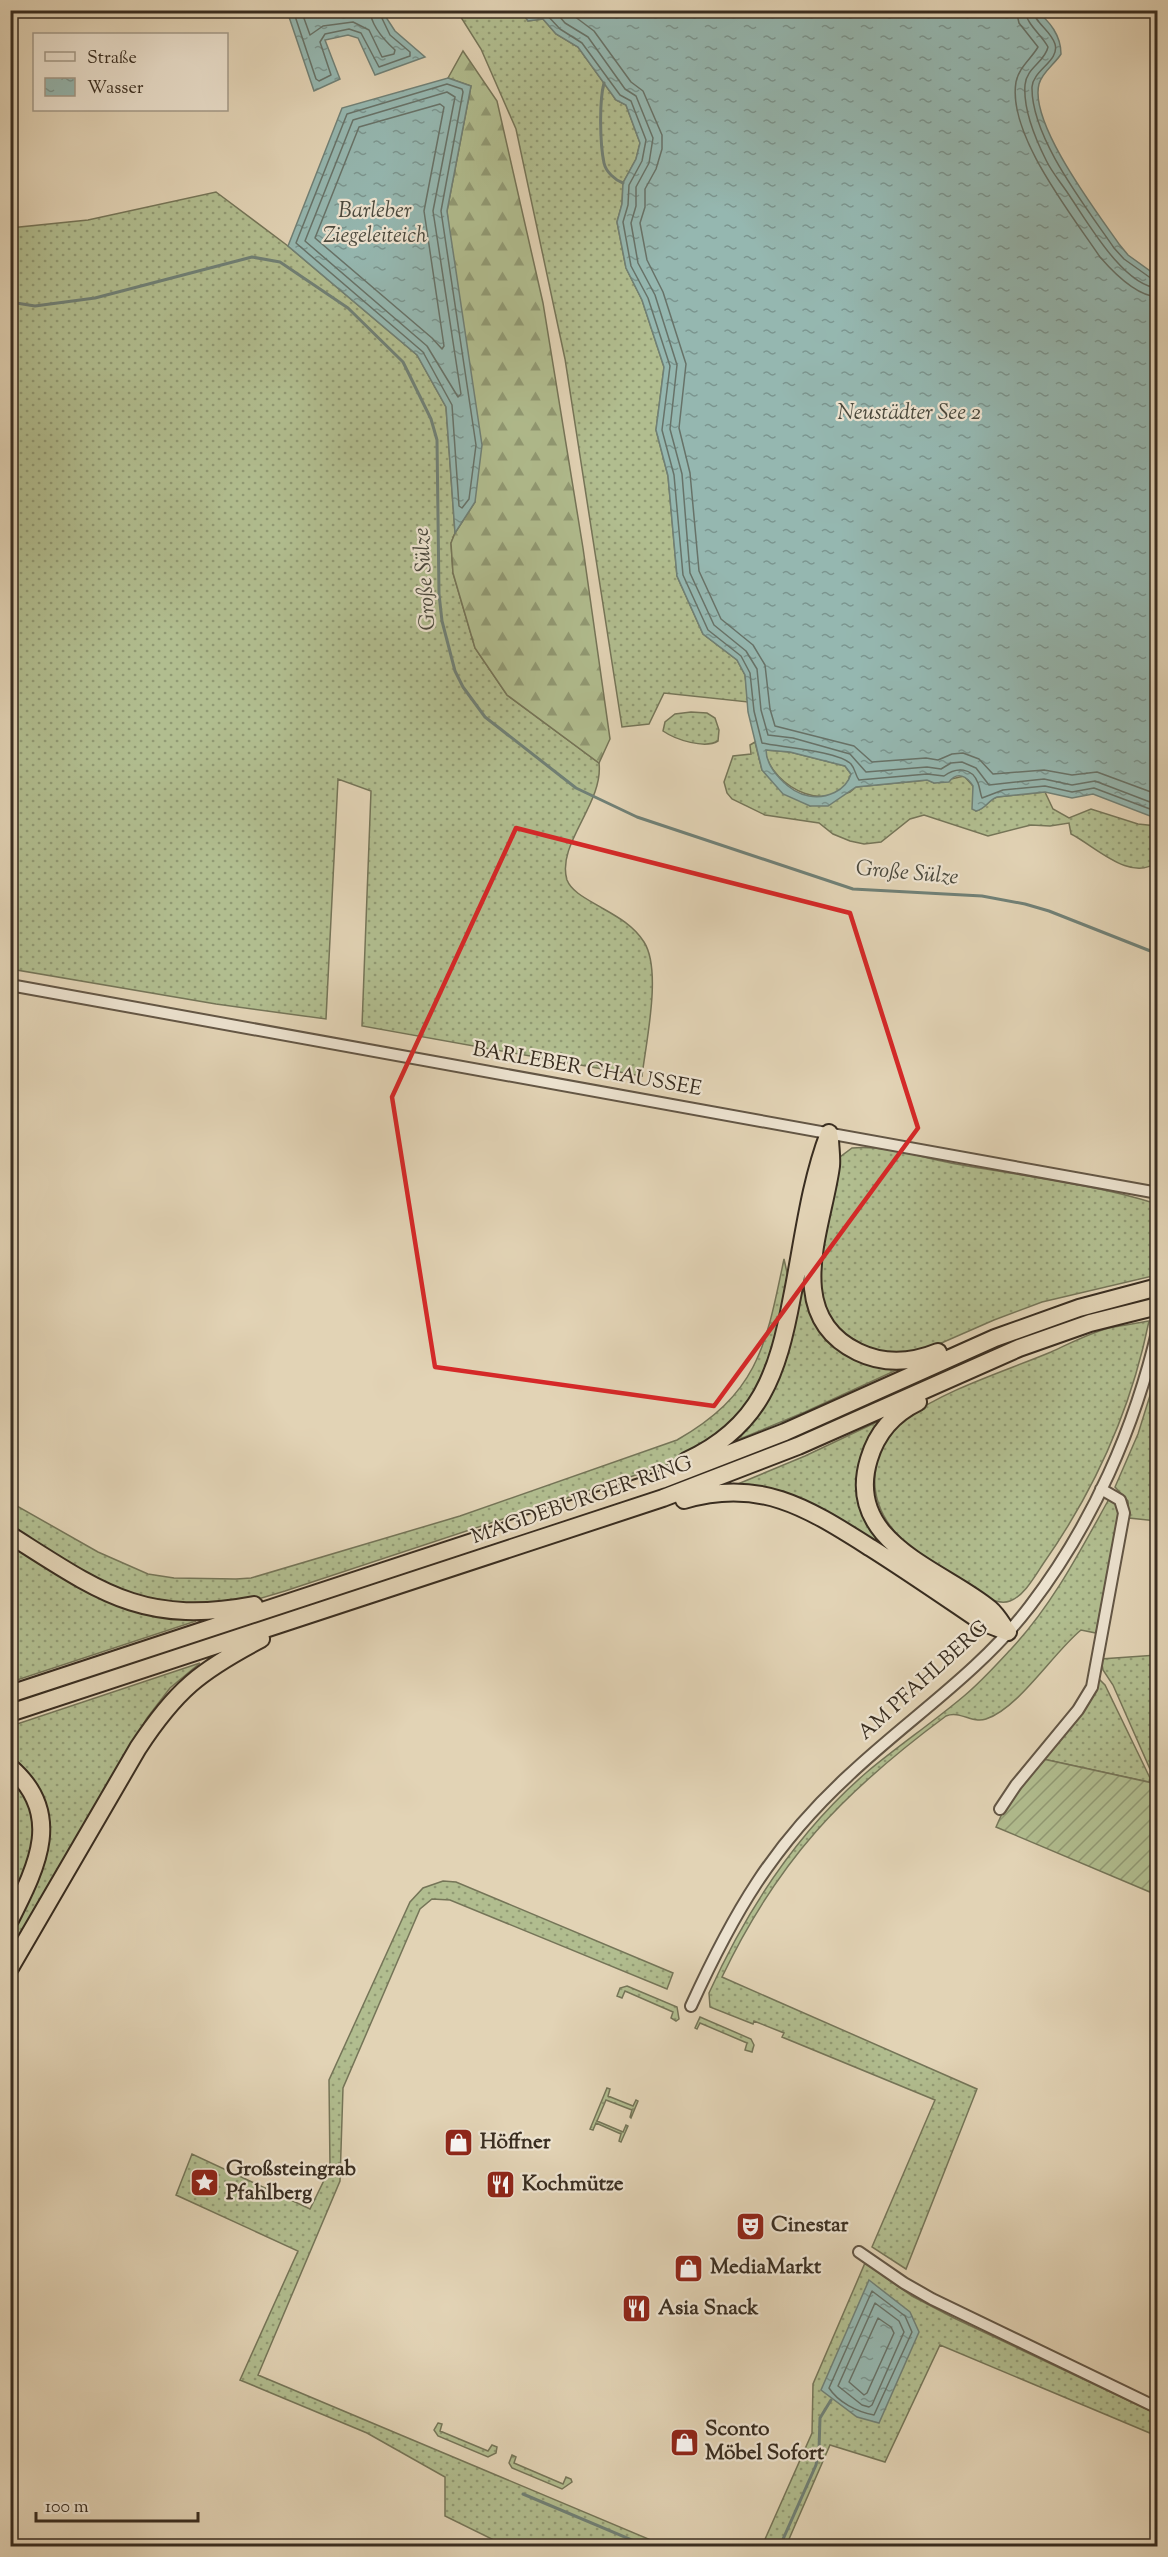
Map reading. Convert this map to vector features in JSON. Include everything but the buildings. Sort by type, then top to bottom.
[{"type":"highway","points":[[829,1133],[831,1164],[819,1223],[812,1278],[816,1302],[828,1326],[849,1347],[864,1355],[884,1361],[924,1358],[982,1334],[995,1338]]},
{"type":"highway","points":[[622,1492],[635,1479],[694,1457],[722,1440],[744,1420],[766,1390],[783,1343],[818,1161],[829,1133]]},
{"type":"highway","name":"MAGDEBURGER RING","points":[[10,1695],[622,1492],[775,1437],[995,1338],[1058,1315],[1122,1295],[1158,1287]]},
{"type":"highway","name":"MAGDEBURGER RING","points":[[10,1713],[620,1512],[773,1456],[968,1369],[1046,1338],[1118,1315],[1158,1306]]},
{"type":"highway","points":[[968,1369],[956,1382],[905,1408],[883,1429],[873,1445],[867,1463],[865,1481],[867,1497],[878,1525],[897,1547],[991,1610],[1008,1632]]},
{"type":"highway","points":[[620,1512],[634,1517],[692,1498],[729,1492],[752,1493],[785,1500],[824,1518],[982,1622],[1008,1632]]},
{"type":"highway","points":[[10,1535],[97,1589],[152,1608],[184,1612],[214,1611],[312,1595]]},
{"type":"highway","points":[[10,1968],[138,1748],[174,1698],[194,1679],[223,1660],[306,1615]]},
{"type":"highway","points":[[10,1767],[25,1781],[33,1796],[42,1829],[36,1865],[10,1920]]},
{"type":"street","name":"BARLEBER CHAUSSEE","points":[[10,985],[1158,1193]]},
{"type":"street","name":"AM PFAHLBERG","points":[[691,2006],[734,1917],[757,1880],[793,1833],[850,1773],[960,1680],[1008,1632],[1030,1606],[1059,1563],[1101,1489],[1131,1421],[1158,1328]]},
{"type":"street","points":[[1000,1809],[1016,1785],[1083,1703],[1094,1681],[1124,1513],[1120,1500],[1101,1489]]},
{"type":"street","points":[[859,2252],[932,2300],[1158,2408]]},
{"type":"highlighted area","points":[[516,828],[850,913],[918,1128],[714,1406],[435,1367],[392,1097]]},
{"type":"green space","points":[[457,11],[521,11],[528,21],[543,19],[556,34],[578,47],[616,100],[626,105],[640,143],[636,159],[623,183],[622,204],[617,222],[626,268],[642,300],[664,367],[656,430],[668,476],[677,576],[703,634],[737,660],[745,675],[748,702],[664,693],[649,724],[622,727],[565,359],[516,129],[481,49]]},
{"type":"green space","points":[[463,51],[497,101],[543,303],[583,548],[610,739],[599,763],[507,695],[475,648],[453,573],[451,543],[475,502],[447,211],[471,86],[448,78]]},
{"type":"green space","points":[[216,192],[288,246],[417,355],[446,407],[455,533],[451,543],[453,573],[475,648],[507,695],[599,763],[599,778],[595,793],[568,852],[565,866],[569,885],[577,893],[631,927],[644,942],[649,954],[652,970],[651,1007],[642,1076],[362,1026],[371,791],[338,779],[326,1019],[216,1004],[11,969],[10,228],[88,220]]},
{"type":"green space","points":[[707,713],[715,718],[719,730],[718,741],[698,744],[663,731],[665,722],[675,714]]},
{"type":"green space","points":[[755,742],[762,770],[810,806],[850,792],[856,787],[928,780],[934,783],[964,776],[973,786],[976,811],[997,797],[1045,792],[1053,809],[1069,818],[1091,809],[1138,824],[1157,826],[1157,862],[1147,867],[1125,866],[1071,834],[1069,823],[1050,826],[1031,825],[988,836],[924,815],[910,819],[881,842],[864,844],[850,841],[833,834],[819,823],[765,815],[732,799],[727,793],[724,782],[733,756],[751,754],[750,745]]},
{"type":"green space","points":[[765,750],[790,752],[845,766],[851,774],[844,787],[833,795],[805,794],[791,787],[779,777],[770,764]]},
{"type":"green space","points":[[852,1148],[891,1150],[1083,1186],[1157,1204],[1157,1275],[1042,1302],[930,1348],[905,1354],[879,1352],[843,1333],[830,1317],[822,1298],[818,1272],[840,1157]]},
{"type":"green space","points":[[821,1162],[819,1321],[901,1368],[723,1446],[764,1402]]},
{"type":"green space","points":[[784,1259],[790,1286],[771,1369],[736,1423],[680,1460],[663,1466],[285,1591],[248,1602],[205,1608],[125,1596],[11,1531],[10,1502],[98,1552],[148,1574],[174,1578],[251,1578],[460,1516],[677,1440],[726,1404],[742,1385],[764,1342]]},
{"type":"green space","points":[[1149,1321],[1132,1386],[1095,1478],[1062,1536],[1033,1580],[1020,1595],[1004,1602],[997,1602],[984,1596],[915,1551],[890,1526],[881,1511],[876,1494],[875,1475],[882,1444],[895,1425],[958,1389],[1090,1334]]},
{"type":"green space","points":[[1157,1373],[1157,1521],[1129,1518],[1128,1501],[1115,1487],[1138,1434]]},
{"type":"green space","points":[[881,1420],[860,1474],[898,1555],[849,1527],[733,1486],[805,1456]]},
{"type":"green space","points":[[1109,1499],[1116,1502],[1119,1511],[1096,1633],[1081,1630],[1011,1704],[998,1713],[981,1720],[956,1715],[946,1716],[875,1773],[844,1802],[790,1863],[743,1935],[722,1977],[977,2089],[906,2269],[872,2247],[935,2100],[782,2037],[784,2033],[710,2007],[709,1993],[757,1902],[796,1847],[818,1820],[867,1772],[964,1696],[1012,1648],[1053,1595]]},
{"type":"green space","points":[[10,1543],[134,1610],[196,1621],[11,1682]]},
{"type":"green space","points":[[1157,1655],[1157,1776],[1150,1769],[1113,1685],[1103,1670],[1101,1659]]},
{"type":"green space","points":[[200,1663],[170,1688],[147,1718],[11,1953],[13,1935],[19,1918],[43,1868],[49,1832],[48,1815],[36,1783],[11,1756],[11,1726]]},
{"type":"green space","points":[[1098,1678],[1105,1685],[1150,1778],[1149,1782],[1043,1759]]},
{"type":"green space","points":[[1043,1759],[1157,1784],[1157,1895],[996,1827],[1009,1798]]},
{"type":"green space","points":[[11,1777],[23,1793],[30,1808],[33,1838],[25,1869],[11,1902]]},
{"type":"green space","points":[[443,1881],[456,1882],[673,1973],[667,1989],[450,1900],[432,1899],[420,1909],[343,2088],[340,2181],[258,2375],[665,2546],[506,2546],[445,2516],[445,2477],[367,2433],[240,2380],[298,2251],[176,2195],[192,2154],[310,2209],[330,2168],[329,2080],[410,1902],[423,1888]]},
{"type":"green space","points":[[627,1986],[677,2007],[679,2019],[676,2021],[671,2018],[673,2012],[625,1991],[622,1998],[617,1996],[620,1988]]},
{"type":"green space","points":[[700,2017],[751,2039],[754,2045],[752,2052],[745,2050],[747,2043],[700,2023],[697,2029],[695,2028]]},
{"type":"green space","points":[[607,2088],[610,2089],[608,2096],[633,2106],[636,2100],[638,2101],[631,2118],[632,2110],[606,2100],[597,2121],[623,2132],[626,2125],[628,2126],[621,2142],[619,2141],[621,2134],[596,2123],[593,2130],[590,2129]]},
{"type":"green space","points":[[865,2263],[912,2296],[954,2318],[1157,2414],[1157,2436],[940,2345],[885,2462],[830,2445],[786,2546],[762,2546],[812,2433],[813,2384]]},
{"type":"green space","points":[[438,2423],[442,2424],[440,2431],[488,2451],[492,2445],[497,2447],[496,2453],[488,2457],[438,2436],[434,2430]]},
{"type":"green space","points":[[512,2455],[516,2457],[514,2463],[563,2484],[566,2477],[572,2482],[562,2489],[512,2468],[509,2463]]},
{"type":"water","points":[[287,11],[382,11],[395,31],[425,57],[375,75],[358,38],[348,35],[325,40],[340,79],[314,91]]},
{"type":"water","name":"Neustädter See 2","points":[[521,11],[1036,11],[1050,24],[1057,35],[1061,54],[1039,84],[1039,101],[1044,121],[1081,189],[1119,244],[1128,255],[1157,276],[1157,814],[1150,816],[1093,794],[1072,798],[1045,792],[997,797],[976,811],[972,809],[973,786],[962,776],[955,777],[949,782],[934,783],[927,780],[856,787],[828,806],[810,806],[783,794],[762,770],[748,712],[745,675],[737,660],[703,634],[677,576],[668,476],[656,430],[664,367],[642,300],[626,268],[617,222],[622,204],[623,183],[636,159],[640,143],[626,105],[616,100],[578,47],[556,34],[543,19],[528,21]],"holes":[[[766,750],[790,752],[845,766],[851,774],[845,785],[828,795],[815,797],[802,794],[780,779],[770,765]]]},
{"type":"water","name":"Barleber Ziegeleiteich","points":[[448,78],[471,86],[447,211],[482,445],[475,502],[455,533],[446,407],[417,355],[288,246],[342,108]]},
{"type":"water","points":[[869,2280],[910,2312],[919,2332],[879,2423],[857,2417],[821,2390]]},
{"type":"waterway","points":[[604,83],[601,101],[604,163],[611,175],[623,183]]},
{"type":"waterway","name":"Große Sülze","points":[[10,302],[35,306],[95,298],[252,257],[280,262],[348,308],[403,362],[431,419],[437,440],[439,594],[442,621],[455,671],[463,687],[485,717],[576,788],[637,817],[853,889],[982,896],[1025,904],[1049,911],[1158,954]]},
{"type":"waterway","points":[[780,2546],[816,2465],[820,2418],[831,2400]]},
{"type":"waterway","points":[[523,2494],[646,2546]]},
{"type":"place","name":"Höffner","points":[[459,2143]]},
{"type":"place","name":"Großsteingrab Pfahlberg","points":[[205,2182]]},
{"type":"place","name":"Kochmütze","points":[[501,2185]]},
{"type":"place","name":"Cinestar","points":[[750,2226]]},
{"type":"place","name":"MediaMarkt","points":[[689,2268]]},
{"type":"place","name":"Asia Snack","points":[[637,2309]]},
{"type":"place","name":"Sconto Möbel Sofort","points":[[684,2442]]}]
